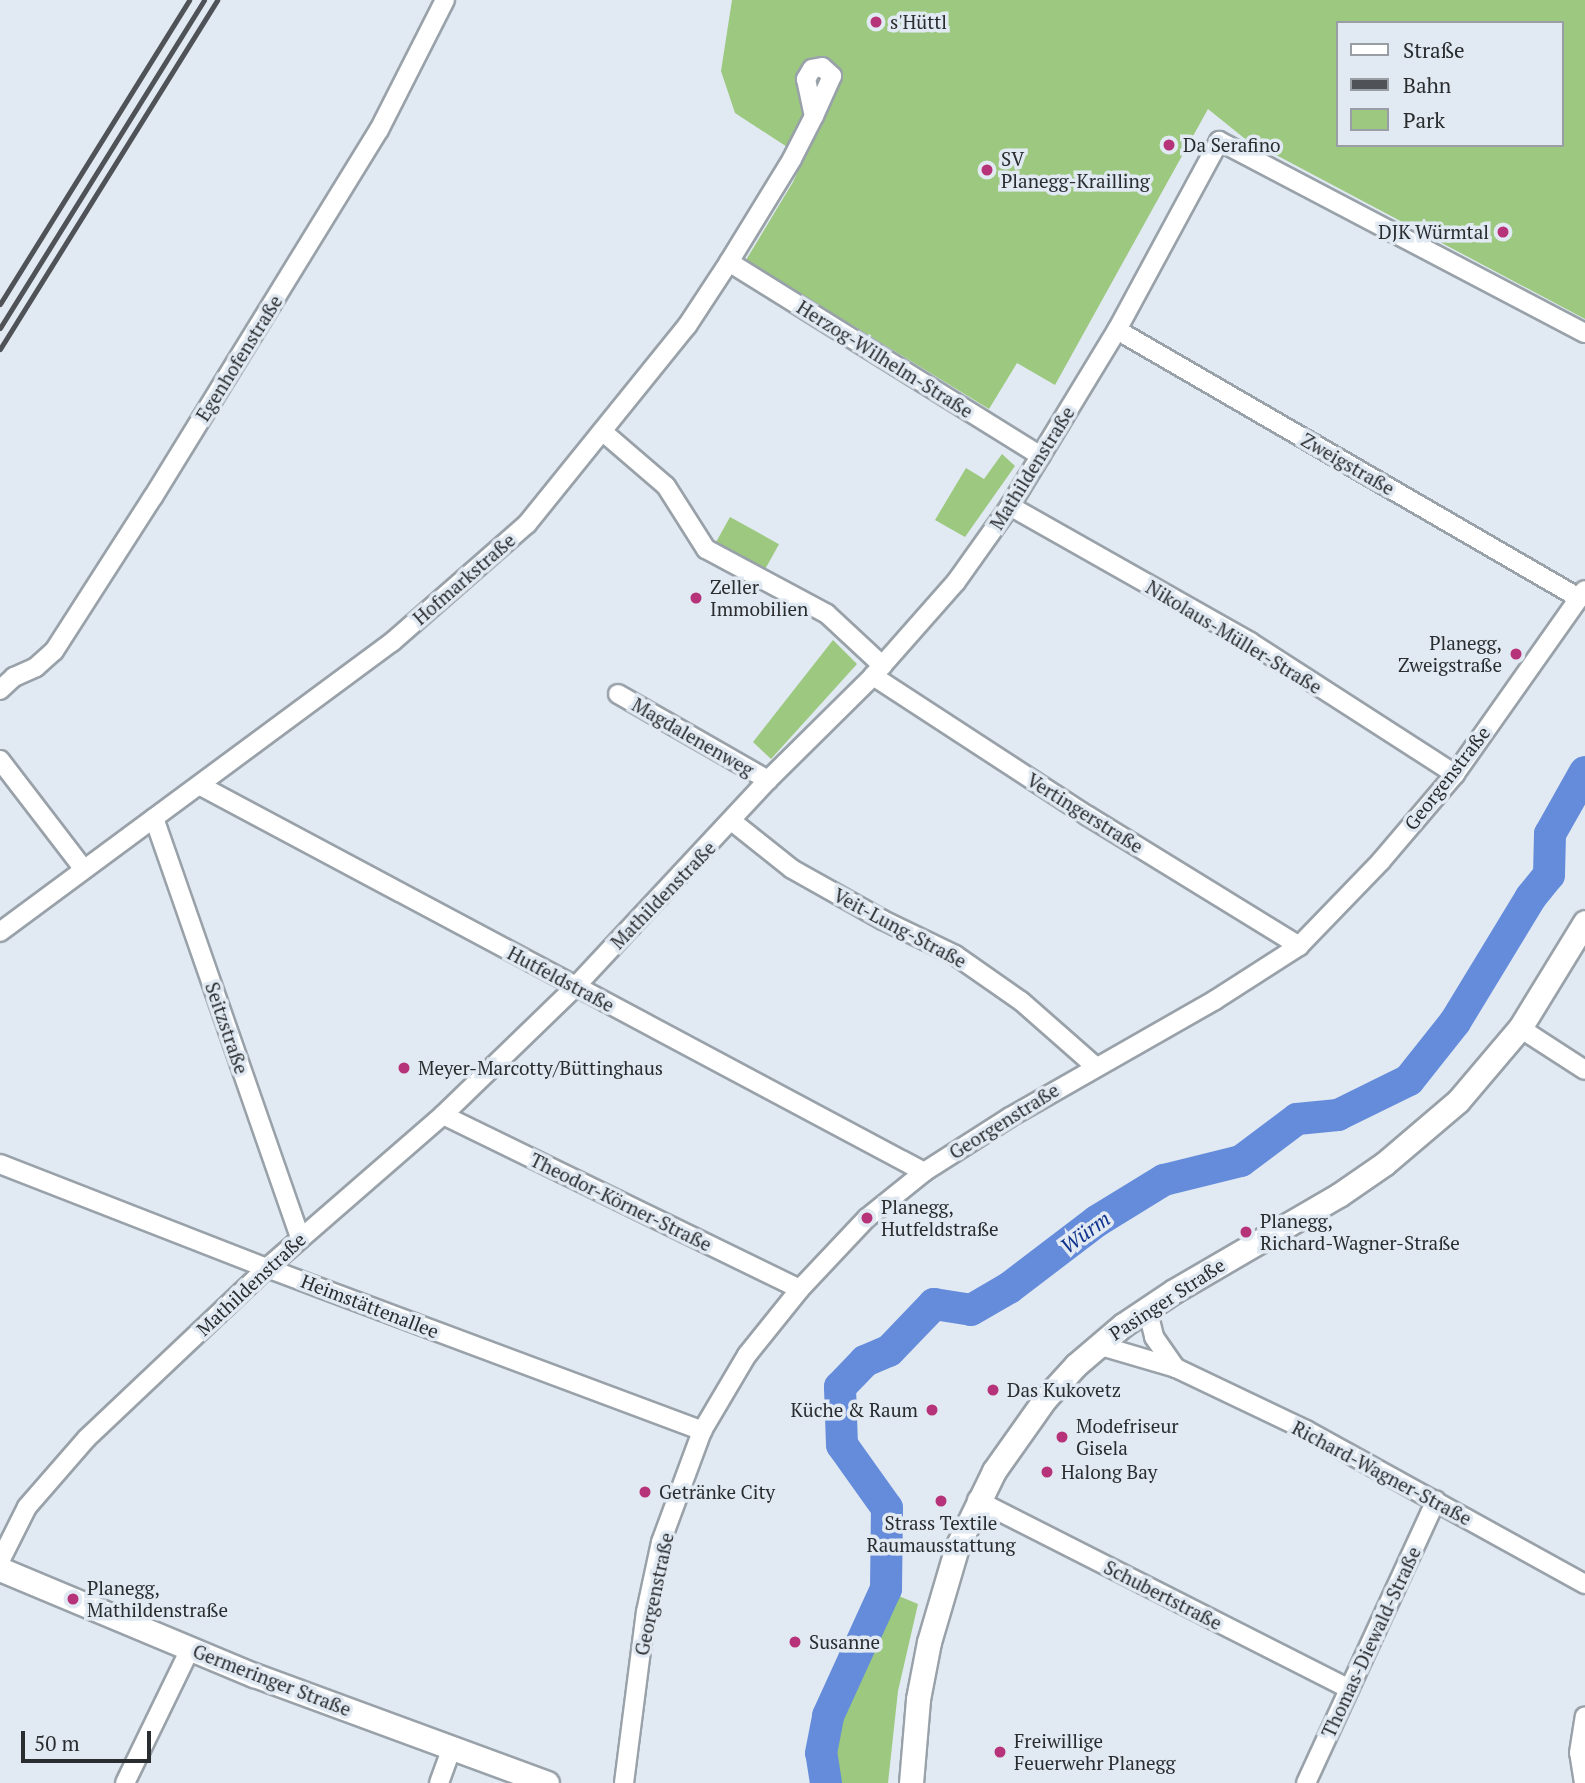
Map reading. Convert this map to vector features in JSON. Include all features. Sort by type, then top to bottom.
[{"type":"main road","name":"Pasinger Straße","points":[[914,1777],[918,1699],[929,1642],[957,1547],[978,1500],[1014,1438],[1054,1389],[1098,1345],[1147,1308],[1339,1195],[1384,1164],[1458,1101],[1520,1028],[1585,922]]},
{"type":"main road","name":"Germeringer Straße","points":[[0,1569],[190,1648],[547,1783]]},
{"type":"street","name":"Egenhofenstraße","points":[[0,690],[14,677],[36,667],[54,651],[146,508],[379,130],[445,0]]},
{"type":"street","name":"Hofmarkstraße","points":[[0,932],[392,642],[520,530],[687,326],[792,159],[814,116]]},
{"type":"street","name":"Mathildenstraße","points":[[0,1561],[27,1507],[87,1438],[300,1238],[443,1115],[575,987],[733,822],[768,780],[878,671],[956,582],[1010,506],[1117,330],[1219,141],[1585,333]]},
{"type":"street","name":"Herzog-Wilhelm-Straße","points":[[729,262],[1041,456]]},
{"type":"street","name":"Zweigstraße","points":[[1117,330],[1582,594]]},
{"type":"street","name":"Vertingerstraße","points":[[601,431],[666,486],[706,550],[827,614],[878,671],[1088,816],[1299,946]]},
{"type":"street","name":"Nikolaus-Müller-Straße","points":[[1010,506],[1250,642],[1455,774]]},
{"type":"street","name":"Georgenstraße","points":[[624,1783],[646,1612],[661,1542],[702,1431],[747,1356],[800,1289],[867,1218],[924,1172],[1095,1066],[1215,1000],[1299,946],[1381,861],[1455,774],[1582,594]]},
{"type":"street","name":"Magdalenenweg","points":[[618,694],[768,780]]},
{"type":"street","points":[[0,760],[83,869]]},
{"type":"street","name":"Hutfeldstraße","points":[[199,785],[924,1172]]},
{"type":"street","name":"Seitzstraße","points":[[154,818],[300,1238]]},
{"type":"street","name":"Veit-Lung-Straße","points":[[733,822],[792,869],[883,920],[954,955],[1021,1001],[1095,1066]]},
{"type":"street","points":[[1520,1028],[1585,1070]]},
{"type":"street","name":"Theodor-Körner-Straße","points":[[443,1115],[800,1289]]},
{"type":"street","name":"Heimstättenallee","points":[[0,1164],[267,1268],[702,1431]]},
{"type":"street","name":"Richard-Wagner-Straße","points":[[1147,1308],[1154,1337],[1176,1368]]},
{"type":"street","name":"Richard-Wagner-Straße","points":[[1098,1345],[1176,1368],[1306,1430],[1585,1584]]},
{"type":"street","name":"Schubertstraße","points":[[978,1500],[1349,1689]]},
{"type":"street","name":"Thomas-Diewald-Straße","points":[[1306,1783],[1436,1501]]},
{"type":"street","points":[[125,1783],[190,1648]]},
{"type":"street","points":[[1584,1783],[1579,1753],[1585,1716]]},
{"type":"street","points":[[439,1783],[452,1748]]},
{"type":"green space","points":[[732,0],[1585,0],[1585,319],[1244,138],[1208,109],[1055,385],[1017,363],[989,409],[746,260],[793,182],[804,158],[735,113],[721,71]]},
{"type":"green space","points":[[1002,454],[1015,466],[965,537],[935,520],[966,468],[984,479]]},
{"type":"green space","points":[[730,517],[779,544],[764,571],[715,544]]},
{"type":"green space","points":[[833,640],[857,664],[771,759],[753,742]]},
{"type":"green space","points":[[894,1594],[918,1604],[898,1691],[888,1783],[836,1783],[830,1748],[838,1716]]},
{"type":"waterway","name":"Würm","points":[[826,1783],[821,1753],[828,1716],[886,1589],[887,1508],[842,1445],[840,1387],[865,1361],[889,1351],[934,1304],[971,1310],[1009,1288],[1097,1221],[1164,1180],[1241,1161],[1297,1119],[1338,1115],[1409,1080],[1455,1022],[1531,897],[1549,875],[1550,834],[1585,772]]},
{"type":"railway","points":[[0,304],[189,0]]},
{"type":"railway","points":[[0,328],[204,0]]},
{"type":"railway","points":[[0,349],[217,0]]},
{"type":"place","name":"s'Hüttl","points":[[876,22]]},
{"type":"place","name":"Da Serafino","points":[[1169,145]]},
{"type":"place","name":"SV Planegg-Krailling","points":[[987,170]]},
{"type":"place","name":"DJK Würmtal","points":[[1503,232]]},
{"type":"place","name":"Zeller Immobilien","points":[[696,598]]},
{"type":"place","name":"Planegg, Zweigstraße","points":[[1516,654]]},
{"type":"place","name":"Meyer-Marcotty/Büttinghaus","points":[[404,1068]]},
{"type":"place","name":"Planegg, Hutfeldstraße","points":[[867,1218]]},
{"type":"place","name":"Planegg, Richard-Wagner-Straße","points":[[1246,1232]]},
{"type":"place","name":"Das Kukovetz","points":[[993,1390]]},
{"type":"place","name":"Küche & Raum","points":[[932,1410]]},
{"type":"place","name":"Modefriseur Gisela","points":[[1062,1437]]},
{"type":"place","name":"Halong Bay","points":[[1047,1472]]},
{"type":"place","name":"Getränke City","points":[[645,1492]]},
{"type":"place","name":"Strass Textile Raumausstattung","points":[[941,1501]]},
{"type":"place","name":"Planegg, Mathildenstraße","points":[[73,1599]]},
{"type":"place","name":"Susanne","points":[[795,1642]]},
{"type":"place","name":"Freiwillige Feuerwehr Planegg","points":[[1000,1752]]}]
